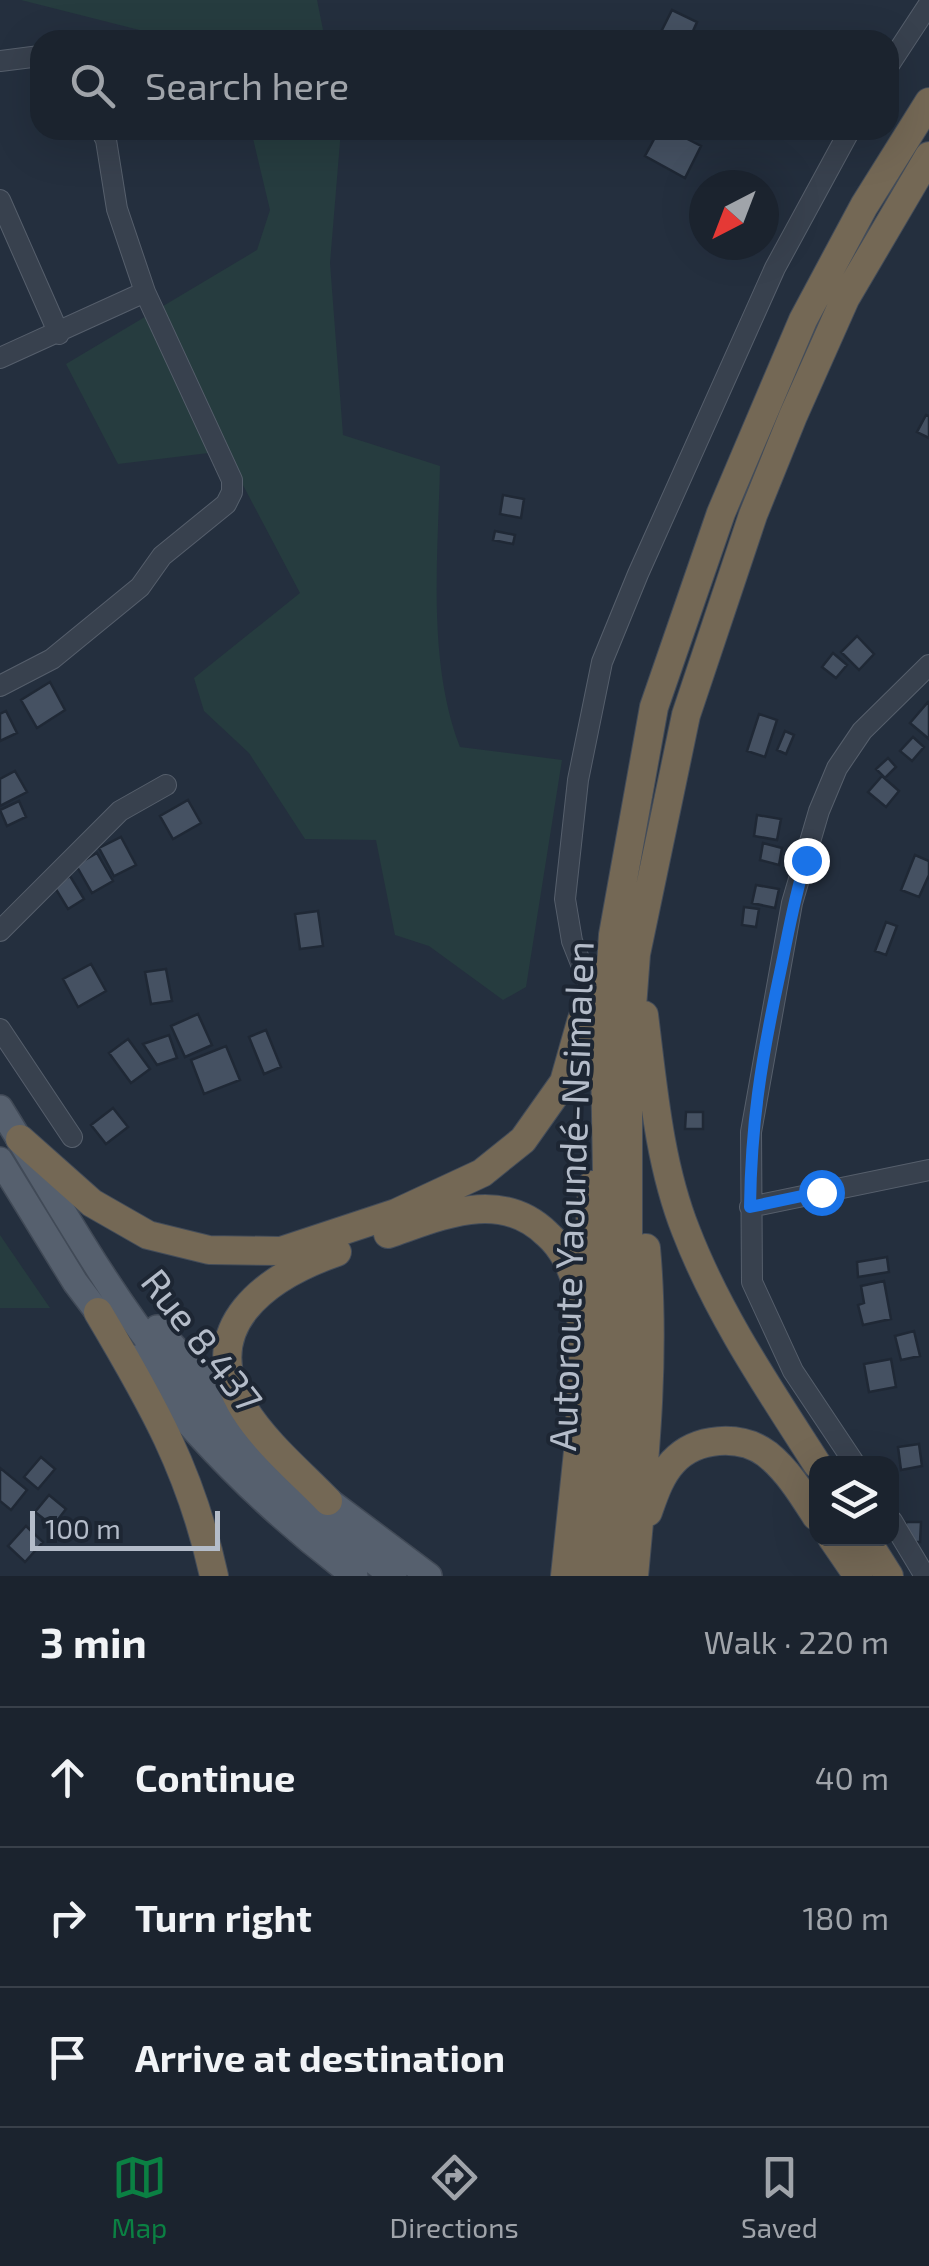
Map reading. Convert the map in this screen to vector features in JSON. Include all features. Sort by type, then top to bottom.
[{"type":"highway","name":"Autoroute Yaoundé-Nsimalen","points":[[627,1575],[628,1387],[613,935],[654,706],[721,513],[802,320],[864,206],[929,102]]},
{"type":"highway","name":"Autoroute Yaoundé-Nsimalen","points":[[587,1576],[602,1451],[616,1060],[686,715],[752,515],[844,299],[929,156]]},
{"type":"highway","points":[[10,1150],[148,1235],[209,1250],[281,1251],[396,1213],[482,1173],[523,1140],[564,1082],[613,935]]},
{"type":"highway","points":[[636,954],[659,1130],[684,1228],[720,1309],[812,1456]]},
{"type":"highway","points":[[564,1576],[579,1442],[588,1228],[616,1060]]},
{"type":"highway","points":[[328,1501],[264,1434],[244,1408],[232,1383],[228,1352],[236,1320],[254,1296],[275,1279],[304,1263],[447,1214],[498,1208],[521,1214],[558,1243],[577,1286],[583,1342]]},
{"type":"highway","points":[[98,1312],[157,1410],[196,1507],[214,1576]]},
{"type":"highway","points":[[627,1575],[662,1479],[673,1461],[692,1448],[716,1440],[743,1442],[764,1452],[785,1471],[809,1506]]},
{"type":"highway","points":[[837,1546],[858,1576]]},
{"type":"highway","points":[[871,1546],[889,1576]]},
{"type":"main road","name":"Rue 8.437","points":[[0,1108],[10,1150],[75,1282],[194,1430],[259,1499],[355,1576]]},
{"type":"main road","name":"Rue 8.437","points":[[10,1150],[98,1265],[164,1361],[220,1427],[280,1486],[394,1576]]},
{"type":"main road","points":[[98,1265],[271,1453],[429,1576]]},
{"type":"main road","points":[[259,1499],[330,1576]]},
{"type":"street","points":[[899,50],[929,4]]},
{"type":"street","points":[[0,61],[30,57]]},
{"type":"street","points":[[0,686],[52,659],[140,587],[162,556],[226,504],[232,492],[232,480],[145,292],[117,210],[106,140]]},
{"type":"street","points":[[593,994],[572,941],[564,899],[578,780],[602,662],[774,268],[844,140]]},
{"type":"street","points":[[0,200],[58,334]]},
{"type":"street","points":[[0,358],[145,292]]},
{"type":"street","points":[[849,1456],[792,1371],[752,1282],[751,1132],[792,903],[819,811],[837,768],[862,731],[929,666]]},
{"type":"street","points":[[0,931],[120,811],[166,785]]},
{"type":"street","points":[[0,1029],[72,1137]]},
{"type":"street","points":[[750,1207],[929,1170]]},
{"type":"street","points":[[899,1533],[925,1576]]},
{"type":"green space","points":[[21,0],[317,0],[323,30],[140,30]]},
{"type":"green space","points":[[253,140],[340,140],[330,263],[343,435],[440,466],[439,645],[450,714],[460,747],[562,760],[526,987],[503,1000],[429,946],[395,935],[376,840],[305,839],[249,753],[204,711],[194,678],[300,593],[225,451],[118,464],[66,364],[257,250],[270,210]]},
{"type":"green space","points":[[0,1235],[50,1308],[0,1308]]},
{"type":"building","points":[[672,10],[697,22],[693,30],[662,30]]},
{"type":"building","points":[[654,140],[689,140],[701,146],[685,178],[645,156]]},
{"type":"building","points":[[929,416],[929,438],[917,432]]},
{"type":"building","points":[[503,495],[524,499],[521,518],[500,514]]},
{"type":"building","points":[[495,531],[515,535],[513,544],[493,540]]},
{"type":"building","points":[[857,636],[874,654],[859,670],[841,652]]},
{"type":"building","points":[[833,653],[847,665],[836,678],[822,667]]},
{"type":"building","points":[[50,682],[65,710],[37,728],[21,700]]},
{"type":"building","points":[[929,703],[929,739],[910,723]]},
{"type":"building","points":[[6,711],[17,733],[0,741],[0,714]]},
{"type":"building","points":[[759,714],[777,720],[765,757],[747,751]]},
{"type":"building","points":[[785,731],[794,735],[786,754],[777,750]]},
{"type":"building","points":[[913,737],[924,747],[912,761],[900,751]]},
{"type":"building","points":[[888,758],[896,767],[885,778],[876,769]]},
{"type":"building","points":[[15,771],[27,792],[0,806],[0,779]]},
{"type":"building","points":[[882,776],[899,791],[886,807],[868,792]]},
{"type":"building","points":[[188,800],[201,823],[173,839],[160,816]]},
{"type":"building","points":[[19,801],[26,817],[7,826],[0,810]]},
{"type":"building","points":[[757,815],[781,819],[777,840],[754,836]]},
{"type":"building","points":[[121,837],[136,865],[114,876],[99,848]]},
{"type":"building","points":[[763,843],[782,848],[779,865],[760,860]]},
{"type":"building","points":[[97,853],[113,881],[92,893],[76,865]]},
{"type":"building","points":[[915,855],[929,861],[929,875],[919,897],[901,890]]},
{"type":"building","points":[[70,876],[84,899],[68,909],[54,886]]},
{"type":"building","points":[[756,885],[779,889],[775,908],[752,903]]},
{"type":"building","points":[[744,907],[759,909],[756,927],[742,925]]},
{"type":"building","points":[[318,911],[323,946],[300,949],[295,914]]},
{"type":"building","points":[[886,922],[897,926],[886,955],[875,951]]},
{"type":"building","points":[[91,964],[106,991],[78,1007],[63,979]]},
{"type":"building","points":[[166,969],[172,1001],[151,1004],[145,972]]},
{"type":"building","points":[[198,1014],[212,1045],[185,1057],[171,1026]]},
{"type":"building","points":[[266,1030],[281,1067],[264,1074],[249,1037]]},
{"type":"building","points":[[169,1035],[177,1058],[157,1065],[143,1044]]},
{"type":"building","points":[[128,1039],[150,1069],[131,1083],[109,1053]]},
{"type":"building","points":[[226,1046],[240,1080],[204,1094],[191,1060]]},
{"type":"building","points":[[113,1108],[128,1127],[106,1144],[91,1125]]},
{"type":"building","points":[[686,1112],[703,1112],[703,1129],[685,1129]]},
{"type":"building","points":[[887,1257],[889,1272],[858,1277],[857,1262]]},
{"type":"building","points":[[884,1281],[891,1319],[863,1325],[858,1305],[864,1303],[861,1286]]},
{"type":"building","points":[[914,1331],[920,1356],[901,1360],[895,1336]]},
{"type":"building","points":[[891,1359],[896,1387],[869,1392],[864,1364]]},
{"type":"building","points":[[919,1444],[922,1466],[901,1470],[898,1447]]},
{"type":"building","points":[[41,1457],[55,1469],[38,1489],[24,1477]]},
{"type":"building","points":[[0,1468],[27,1490],[11,1510],[0,1501]]},
{"type":"building","points":[[49,1495],[66,1509],[53,1526],[35,1512]]},
{"type":"building","points":[[906,1522],[921,1522],[920,1542],[905,1542]]},
{"type":"building","points":[[26,1526],[43,1542],[25,1562],[8,1546]]},
{"type":"route","points":[[806,860],[792,903],[757,1085],[751,1132],[750,1207],[821,1192]]}]
